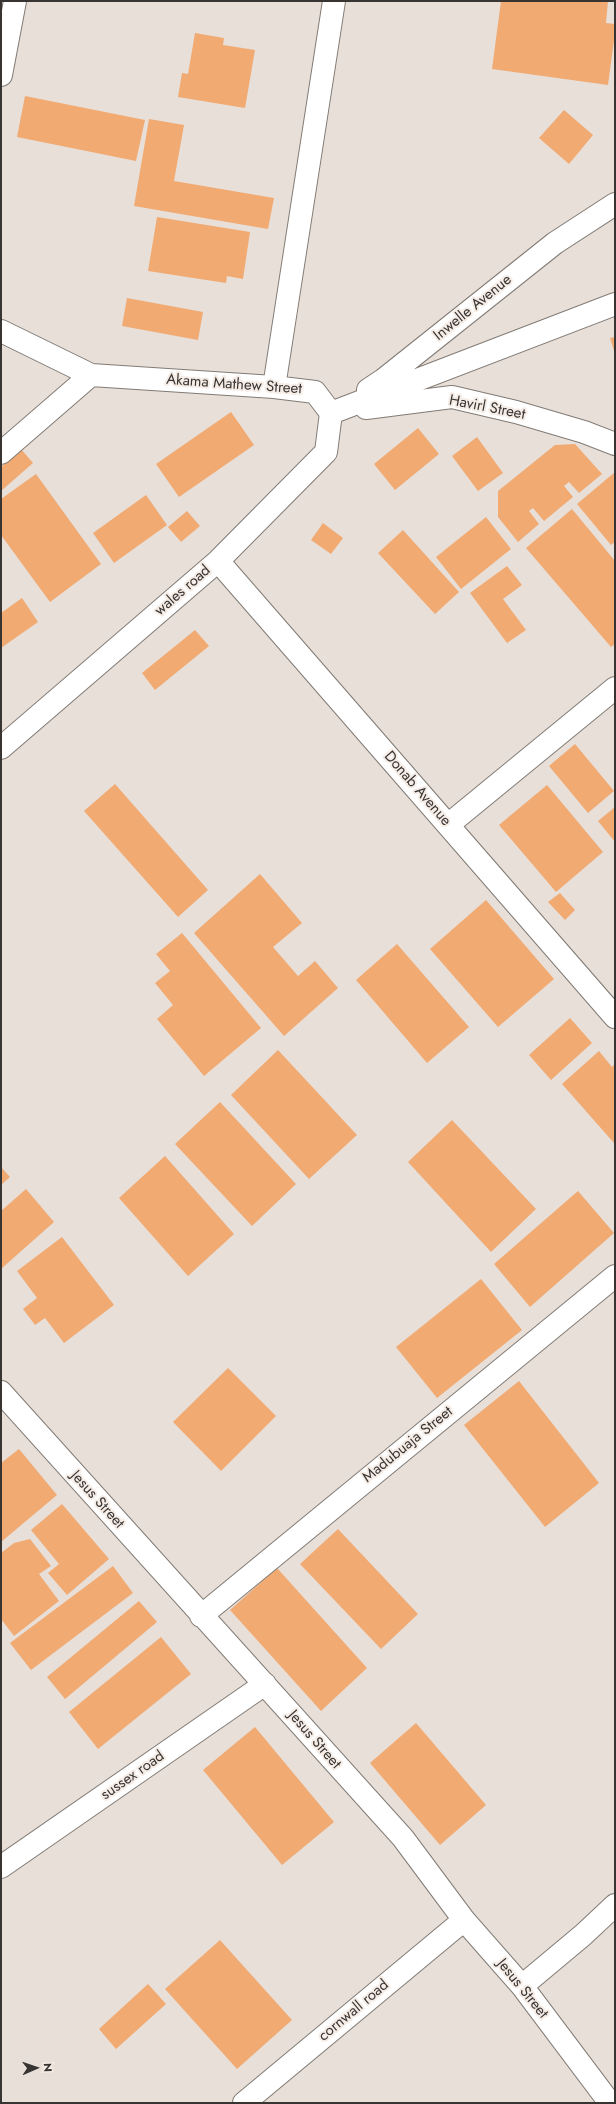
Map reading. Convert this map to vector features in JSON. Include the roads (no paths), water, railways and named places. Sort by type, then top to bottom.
[{"type":"street","points":[[1,75],[15,1]]},
{"type":"street","points":[[274,387],[334,1]]},
{"type":"street","name":"Inwelle Avenue","points":[[331,413],[383,380],[555,243],[615,204]]},
{"type":"street","points":[[331,413],[615,304]]},
{"type":"street","name":"Akama Mathew Street","points":[[1,331],[91,375],[274,387],[315,392],[331,413]]},
{"type":"street","points":[[1,453],[91,375]]},
{"type":"street","name":"Havirl Street","points":[[331,413],[452,398],[516,412],[584,432],[615,444]]},
{"type":"street","name":"wales road","points":[[1,748],[218,561],[326,452],[331,413]]},
{"type":"street","name":"Donab Avenue","points":[[218,561],[615,1017]]},
{"type":"street","points":[[448,825],[615,688]]},
{"type":"street","name":"Madubuaja Street","points":[[201,1616],[615,1276]]},
{"type":"street","name":"Jesus Street","points":[[1,1392],[201,1616],[265,1684],[403,1838],[464,1920],[522,1986],[610,2103]]},
{"type":"street","name":"sussex road","points":[[1,1867],[265,1684]]},
{"type":"street","points":[[522,1986],[584,1935],[615,1905]]},
{"type":"street","name":"cornwall road","points":[[244,2103],[464,1920]]}]
